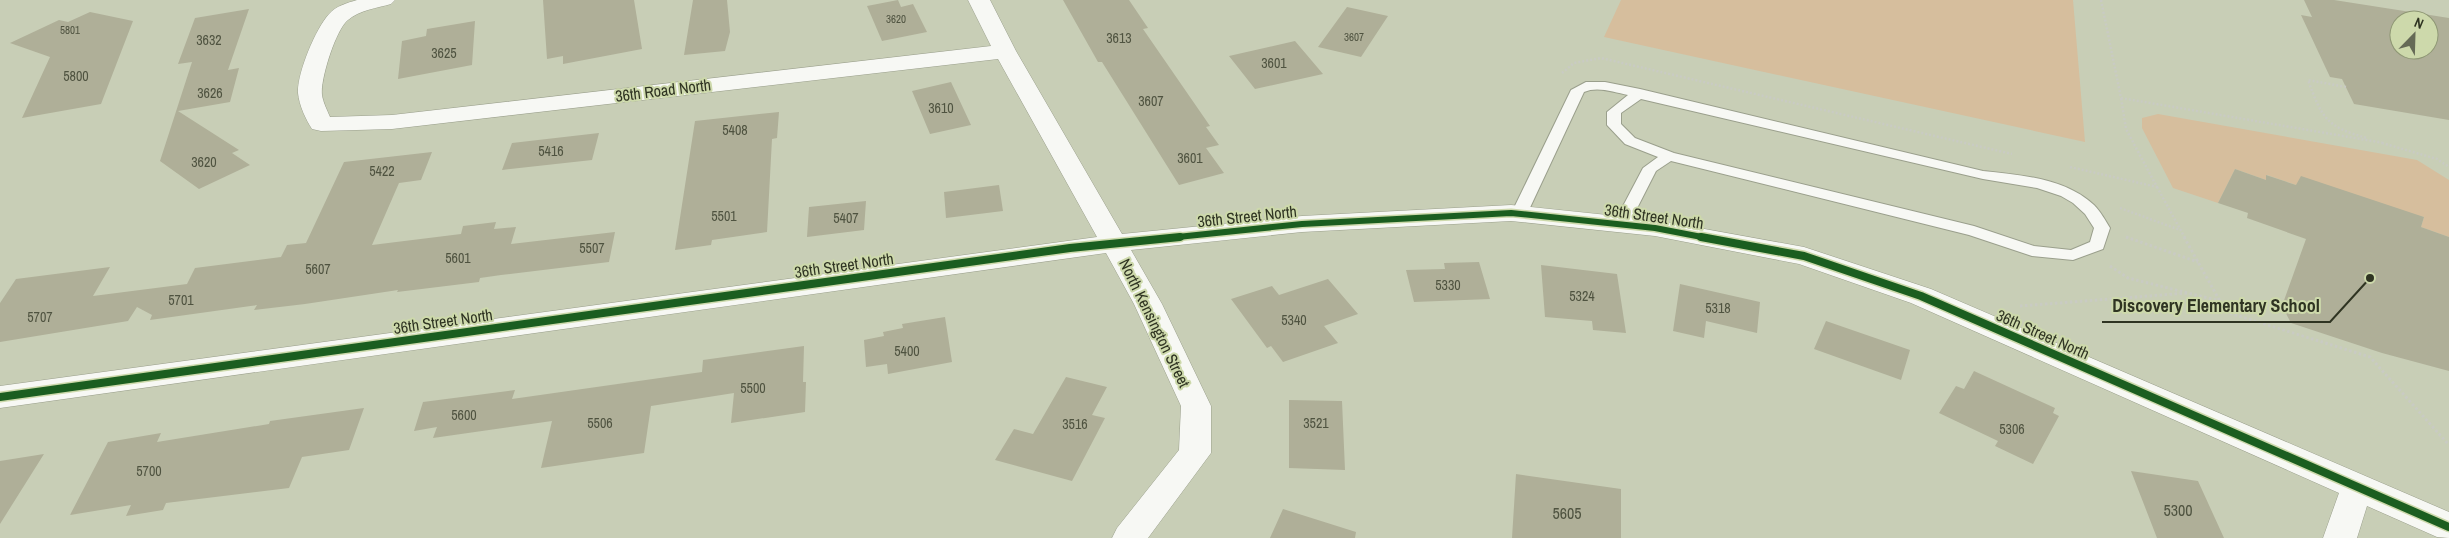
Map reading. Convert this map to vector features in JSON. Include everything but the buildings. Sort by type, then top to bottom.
[{"type":"street","name":"36th Road North","points":[[384,0],[352,8],[336,19],[316,62],[309,94],[321,124],[392,122],[1005,51]]},
{"type":"street","name":"North Kensington Street","points":[[979,0],[1005,51],[1148,304],[1196,406],[1194,453],[1129,538]]},
{"type":"street","name":"36th Street North","points":[[0,397],[1114,242],[1302,224],[1519,214],[1655,228],[1804,256],[1921,296],[2449,527]]},
{"type":"street","points":[[2340,538],[2358,487]]},
{"type":"lane","points":[[1519,214],[1578,90],[1586,86],[1605,86],[1640,93],[1983,175],[2035,183],[2065,192],[2089,208],[2102,228],[2097,245],[2073,255],[2032,251],[1974,231],[1669,156],[1630,141],[1614,126],[1614,112],[1640,93]]},
{"type":"lane","points":[[1621,224],[1650,168],[1669,156]]},
{"type":"path","points":[[2101,0],[2121,98],[2384,143]]},
{"type":"path","points":[[2346,87],[2308,80],[2321,113],[2354,135],[2436,159],[2449,168]]},
{"type":"path","points":[[2157,187],[2226,312],[2370,357],[2449,445]]},
{"type":"path","points":[[2081,203],[2112,205],[2181,230]]},
{"type":"path","points":[[2102,228],[2198,262]]},
{"type":"path","points":[[2084,250],[2128,278],[2220,301]]},
{"type":"path","points":[[2020,306],[2187,293]]},
{"type":"shaded area","points":[[1621,0],[2073,0],[2085,142],[1604,37]]},
{"type":"shaded area","points":[[2158,114],[2417,160],[2449,180],[2449,237],[2421,227],[2424,217],[2296,185],[2267,175],[2266,180],[2235,169],[2218,203],[2173,188],[2142,128],[2142,118]]},
{"type":"cycle path","points":[[0,397],[1070,248],[1302,224],[1511,213],[1655,228],[1804,256],[1921,296],[2449,527]]},
{"type":"place","name":"Discovery Elementary School","points":[[2370,278]]}]
